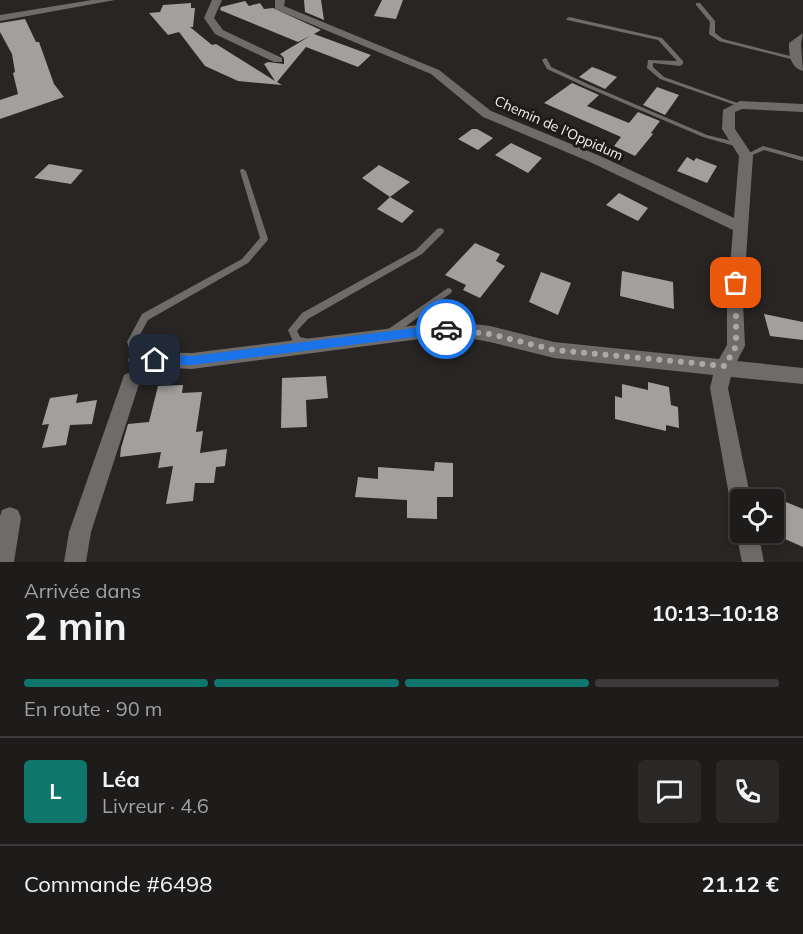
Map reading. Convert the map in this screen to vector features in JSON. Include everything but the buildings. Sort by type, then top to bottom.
[{"type":"street","points":[[49,10],[52,3],[57,0]]},
{"type":"street","points":[[0,18],[110,0]]},
{"type":"street","points":[[217,0],[209,18],[219,33],[278,60]]},
{"type":"street","name":"Chemin de l'Oppidum","points":[[280,0],[279,7],[435,72],[487,114],[596,159],[740,227]]},
{"type":"street","points":[[799,63],[795,43],[803,36]]},
{"type":"street","points":[[739,489],[719,388],[725,366],[736,346],[735,302],[742,151],[728,132],[726,120],[729,110],[740,105],[803,108]]},
{"type":"street","points":[[137,360],[192,360],[450,328],[490,334],[554,350],[725,366],[803,376]]},
{"type":"street","points":[[75,562],[81,532],[131,381]]},
{"type":"street","points":[[3,562],[10,518]]},
{"type":"street","points":[[749,543],[753,562]]},
{"type":"lane","points":[[698,4],[713,22],[712,34],[721,39],[799,63]]},
{"type":"lane","points":[[569,19],[660,39],[680,61],[680,64],[650,61],[650,68],[662,78],[740,105]]},
{"type":"lane","points":[[545,60],[549,68],[742,151],[763,148],[803,159]]},
{"type":"lane","points":[[137,360],[131,342],[145,317],[245,261],[264,239],[243,171]]},
{"type":"lane","points":[[322,344],[297,341],[292,330],[305,316],[418,252],[440,231]]},
{"type":"lane","points":[[387,335],[448,291]]},
{"type":"way so far","points":[[446,329],[490,334],[554,350],[725,366],[736,346],[736,283]]},
{"type":"route","points":[[155,360],[192,360],[446,329]]}]
